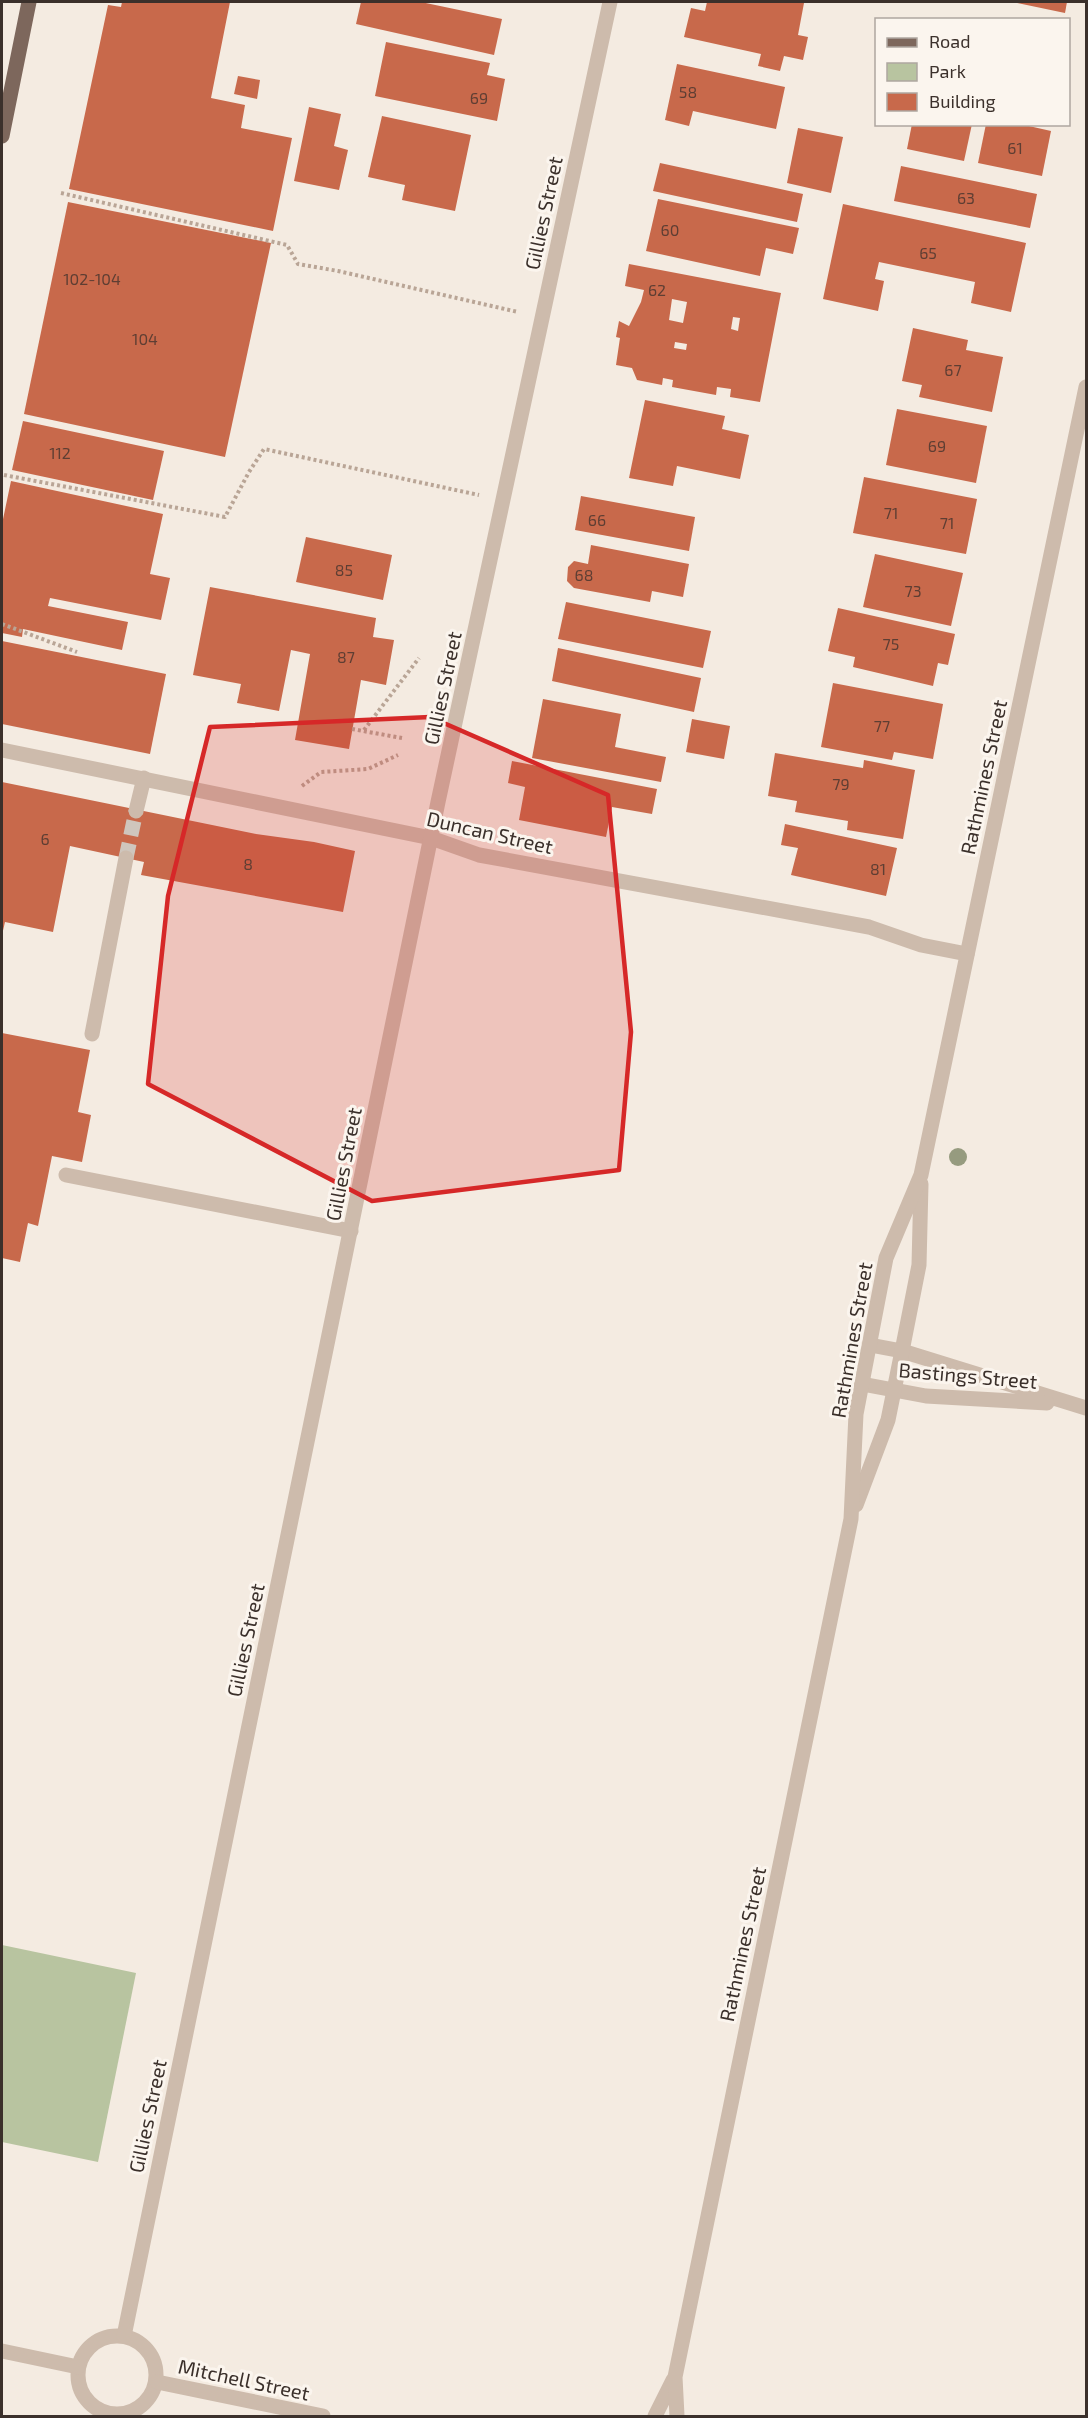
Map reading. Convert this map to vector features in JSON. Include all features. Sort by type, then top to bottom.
[{"type":"main road","points":[[2,130],[29,2]]},
{"type":"street","name":"Gillies Street","points":[[124,2336],[431,838],[610,2]]},
{"type":"street","name":"Rathmines Street","points":[[851,1519],[888,1420],[919,1265],[921,1175],[1086,387]]},
{"type":"street","name":"Duncan Street","points":[[2,750],[431,838],[479,855],[869,927],[921,945],[967,954]]},
{"type":"street","points":[[136,811],[144,778]]},
{"type":"street","points":[[92,1034],[126,858]]},
{"type":"street","points":[[66,1175],[351,1231]]},
{"type":"street","name":"Rathmines Street","points":[[677,2416],[675,2377],[851,1519],[856,1414],[886,1258],[921,1175]]},
{"type":"street","name":"Bastings Street","points":[[870,1345],[902,1351],[1086,1408]]},
{"type":"street","name":"Bastings Street","points":[[862,1384],[926,1395],[1071,1404]]},
{"type":"street","points":[[124,2336],[148,2349],[154,2361],[156,2382],[152,2395],[143,2406],[132,2412],[107,2415],[85,2398],[79,2386],[78,2367],[84,2354],[93,2344],[105,2337],[124,2336]]},
{"type":"street","points":[[2,2351],[78,2367]]},
{"type":"street","name":"Rathmines Street","points":[[655,2416],[675,2377]]},
{"type":"street","name":"Mitchell Street","points":[[156,2382],[323,2416]]},
{"type":"path","points":[[61,194],[287,244],[298,264],[543,318]]},
{"type":"path","points":[[4,475],[225,517],[264,448],[504,501]]},
{"type":"path","points":[[2,624],[77,652]]},
{"type":"path","points":[[364,730],[418,658]]},
{"type":"path","points":[[352,729],[402,738]]},
{"type":"path","points":[[299,788],[321,772],[368,769],[398,755]]},
{"type":"highlighted area","points":[[430,717],[608,795],[631,1032],[619,1170],[372,1201],[148,1084],[168,896],[210,727]]},
{"type":"green space","points":[[2,1945],[136,1973],[98,2162],[2,2142]]},
{"type":"building","points":[[122,2],[230,2],[211,98],[245,105],[241,128],[292,138],[273,231],[69,189],[108,5],[121,7]]},
{"type":"building","points":[[361,2],[421,2],[502,19],[494,55],[356,24]]},
{"type":"building","points":[[707,2],[804,3],[798,35],[808,37],[803,60],[784,56],[780,71],[758,66],[761,54],[684,37],[691,8],[705,11]]},
{"type":"building","points":[[1013,2],[1067,2],[1065,13]]},
{"type":"building","points":[[386,42],[490,63],[487,75],[505,79],[497,121],[375,96]]},
{"type":"building","points":[[677,64],[785,87],[776,129],[693,111],[689,126],[665,120]]},
{"type":"building","points":[[238,76],[260,80],[257,99],[234,94]]},
{"type":"building","points":[[309,107],[341,114],[334,146],[348,150],[339,190],[294,181]]},
{"type":"building","points":[[382,116],[471,135],[455,211],[402,200],[405,185],[368,177]]},
{"type":"building","points":[[912,126],[972,126],[964,161],[907,149]]},
{"type":"building","points":[[986,126],[1029,126],[1051,131],[1042,176],[978,163]]},
{"type":"building","points":[[798,128],[843,137],[831,193],[787,183]]},
{"type":"building","points":[[660,163],[803,194],[797,222],[653,191]]},
{"type":"building","points":[[901,166],[1037,194],[1030,228],[894,201]]},
{"type":"building","points":[[658,199],[799,228],[793,254],[766,248],[760,276],[646,251]]},
{"type":"building","points":[[68,202],[271,243],[225,457],[24,414]]},
{"type":"building","points":[[843,204],[1026,243],[1011,312],[971,303],[975,282],[879,262],[875,279],[884,281],[878,311],[823,299]]},
{"type":"building","points":[[629,264],[781,293],[760,402],[730,397],[731,389],[717,387],[716,395],[672,387],[673,380],[663,378],[662,385],[637,380],[632,368],[616,365],[620,338],[616,337],[619,321],[629,326],[641,302],[644,290],[625,286]],"holes":[[[672,299],[687,302],[683,323],[669,320]],[[733,317],[740,318],[738,331],[731,329]],[[675,342],[687,344],[686,350],[674,348]]]},
{"type":"building","points":[[913,328],[968,340],[966,350],[1003,357],[992,412],[919,397],[922,385],[902,381]]},
{"type":"building","points":[[645,400],[725,416],[722,429],[749,435],[740,479],[677,466],[673,486],[629,478]]},
{"type":"building","points":[[897,409],[987,426],[976,483],[886,465]]},
{"type":"building","points":[[23,421],[164,451],[153,500],[12,470]]},
{"type":"building","points":[[864,477],[977,499],[966,554],[853,533]]},
{"type":"building","points":[[11,481],[163,514],[150,574],[170,578],[161,620],[50,598],[48,606],[128,622],[122,650],[23,629],[22,637],[2,633],[2,524]]},
{"type":"building","points":[[581,496],[695,517],[689,551],[575,530]]},
{"type":"building","points":[[306,537],[392,555],[383,600],[296,582]]},
{"type":"building","points":[[591,545],[689,564],[683,597],[652,591],[650,602],[574,588],[567,581],[568,567],[574,561],[588,564]]},
{"type":"building","points":[[875,554],[963,573],[951,626],[863,607]]},
{"type":"building","points":[[210,587],[376,618],[373,637],[394,640],[386,685],[361,680],[349,749],[295,740],[310,654],[291,650],[279,711],[237,703],[241,684],[193,675]]},
{"type":"building","points":[[566,602],[711,631],[703,668],[558,639]]},
{"type":"building","points":[[838,608],[955,634],[948,665],[938,663],[933,686],[853,667],[855,657],[828,651]]},
{"type":"building","points":[[2,641],[166,674],[150,754],[2,724]]},
{"type":"building","points":[[558,648],[701,678],[694,712],[552,681]]},
{"type":"building","points":[[833,683],[943,704],[933,759],[894,752],[892,760],[821,747]]},
{"type":"building","points":[[543,699],[621,714],[615,747],[666,757],[661,782],[532,758]]},
{"type":"building","points":[[692,719],[730,726],[724,759],[686,752]]},
{"type":"building","points":[[775,753],[863,768],[864,760],[915,770],[903,839],[847,830],[848,821],[795,812],[797,801],[768,796]]},
{"type":"building","points":[[512,761],[657,789],[652,814],[612,807],[606,837],[519,820],[525,787],[508,783]]},
{"type":"building","points":[[2,782],[256,834],[314,842],[355,851],[343,912],[141,875],[144,862],[70,846],[53,932],[5,922],[2,935]]},
{"type":"building","points":[[785,824],[897,848],[886,896],[791,875],[798,848],[781,845]]},
{"type":"building","points":[[2,1033],[90,1050],[78,1112],[91,1115],[82,1162],[52,1156],[38,1226],[28,1223],[20,1262],[2,1258]]},
{"type":"tunnel","points":[[126,858],[136,811]]}]
